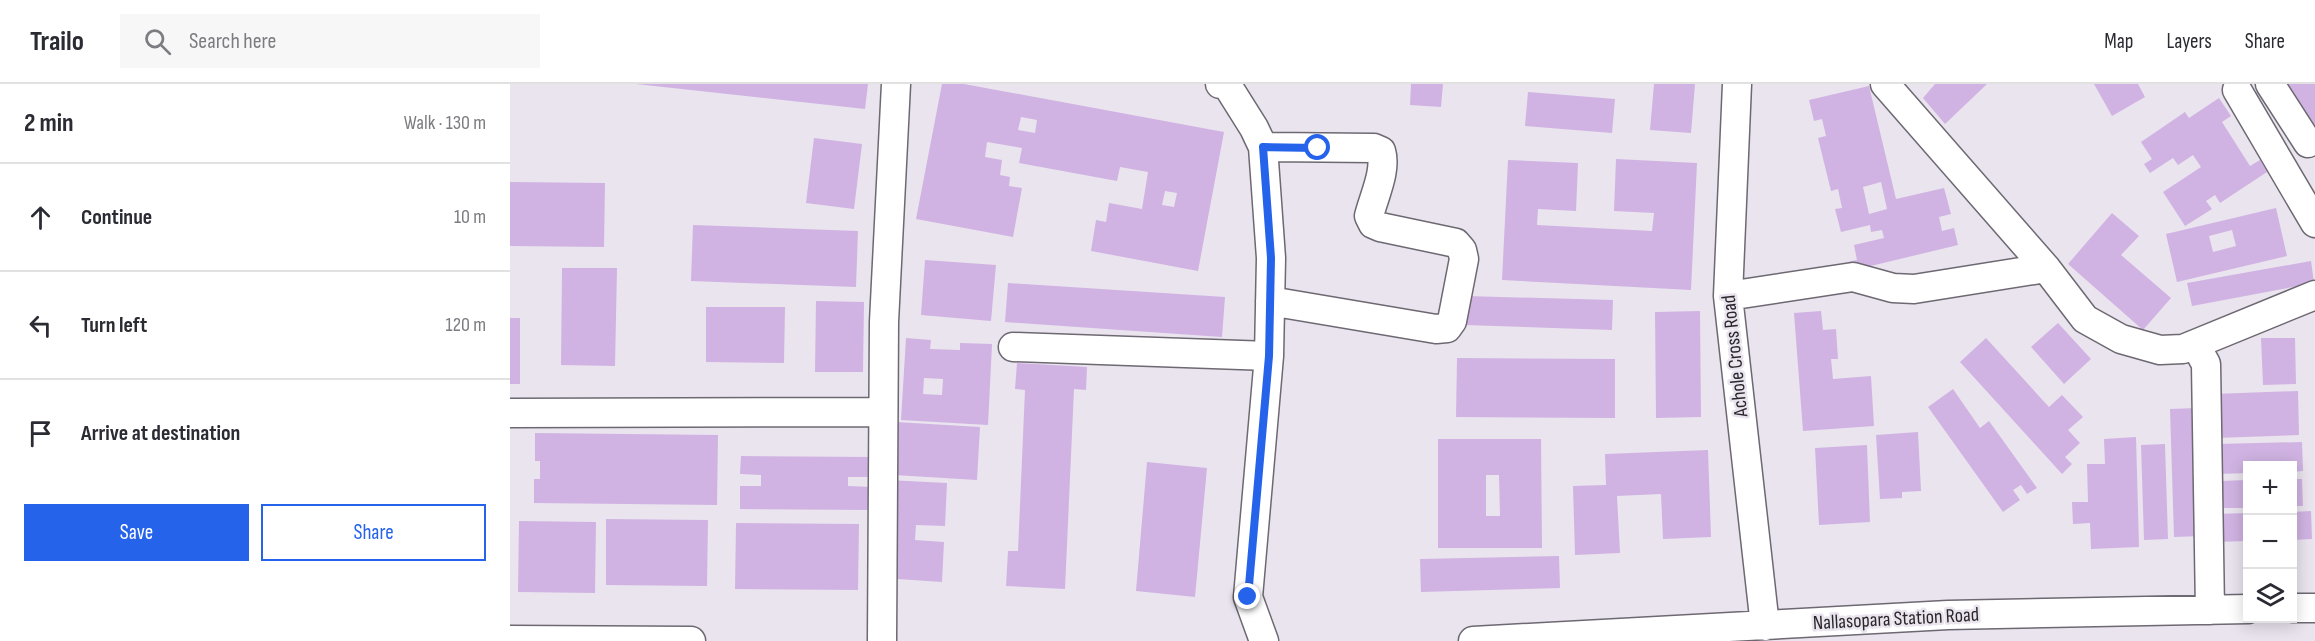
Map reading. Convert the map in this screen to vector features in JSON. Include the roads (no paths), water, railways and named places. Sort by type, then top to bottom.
[{"type":"street","points":[[882,641],[884,322],[896,84]]},
{"type":"street","points":[[1225,84],[1254,128],[1263,147],[1271,258],[1269,356],[1248,597],[1264,641]]},
{"type":"street","name":"Achole Cross Road","points":[[1737,84],[1728,296],[1765,626]]},
{"type":"street","points":[[1885,84],[2046,268],[2085,319],[2121,339],[2160,350],[2183,349],[2315,295]]},
{"type":"street","points":[[2270,84],[2312,140],[2279,160]]},
{"type":"street","points":[[2237,90],[2315,223]]},
{"type":"street","points":[[1263,147],[1374,148],[1380,151],[1383,159],[1382,169],[1369,216],[1373,224],[1456,243],[1462,250],[1464,259],[1452,321],[1447,327],[1436,329],[1270,301]]},
{"type":"street","points":[[1728,296],[1852,277],[1893,288],[1914,289],[2046,268]]},
{"type":"street","points":[[2195,344],[2206,364],[2210,610]]},
{"type":"street","points":[[1013,347],[1269,356]]},
{"type":"street","points":[[510,413],[883,412]]},
{"type":"street","points":[[2297,608],[2315,608]]},
{"type":"street","name":"Nallasopara Station Road","points":[[1473,641],[1948,615],[2243,609]]},
{"type":"street","points":[[510,640],[691,641]]}]
